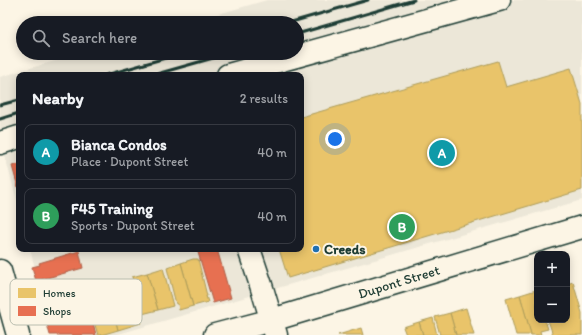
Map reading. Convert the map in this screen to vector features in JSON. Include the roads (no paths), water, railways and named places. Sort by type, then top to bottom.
[{"type":"main road","points":[[304,54],[499,0]]},
{"type":"main road","points":[[239,72],[282,60]]},
{"type":"main road","name":"Dupont Street","points":[[215,335],[274,328],[582,227]]},
{"type":"main road","points":[[250,252],[274,328]]},
{"type":"main road","points":[[0,271],[4,302],[10,316]]},
{"type":"main road","points":[[14,325],[18,335]]},
{"type":"railway","points":[[304,18],[368,0]]},
{"type":"railway","points":[[304,32],[414,0]]},
{"type":"railway","points":[[116,72],[158,60]]},
{"type":"railway","points":[[164,72],[206,60]]},
{"type":"railway","points":[[0,105],[16,101]]},
{"type":"railway","points":[[0,119],[16,114]]},
{"type":"place","name":"Bianca Condos","points":[[442,153]]},
{"type":"place","name":"F45 Training","points":[[402,227]]},
{"type":"place","name":"Creeds","points":[[316,249]]}]
